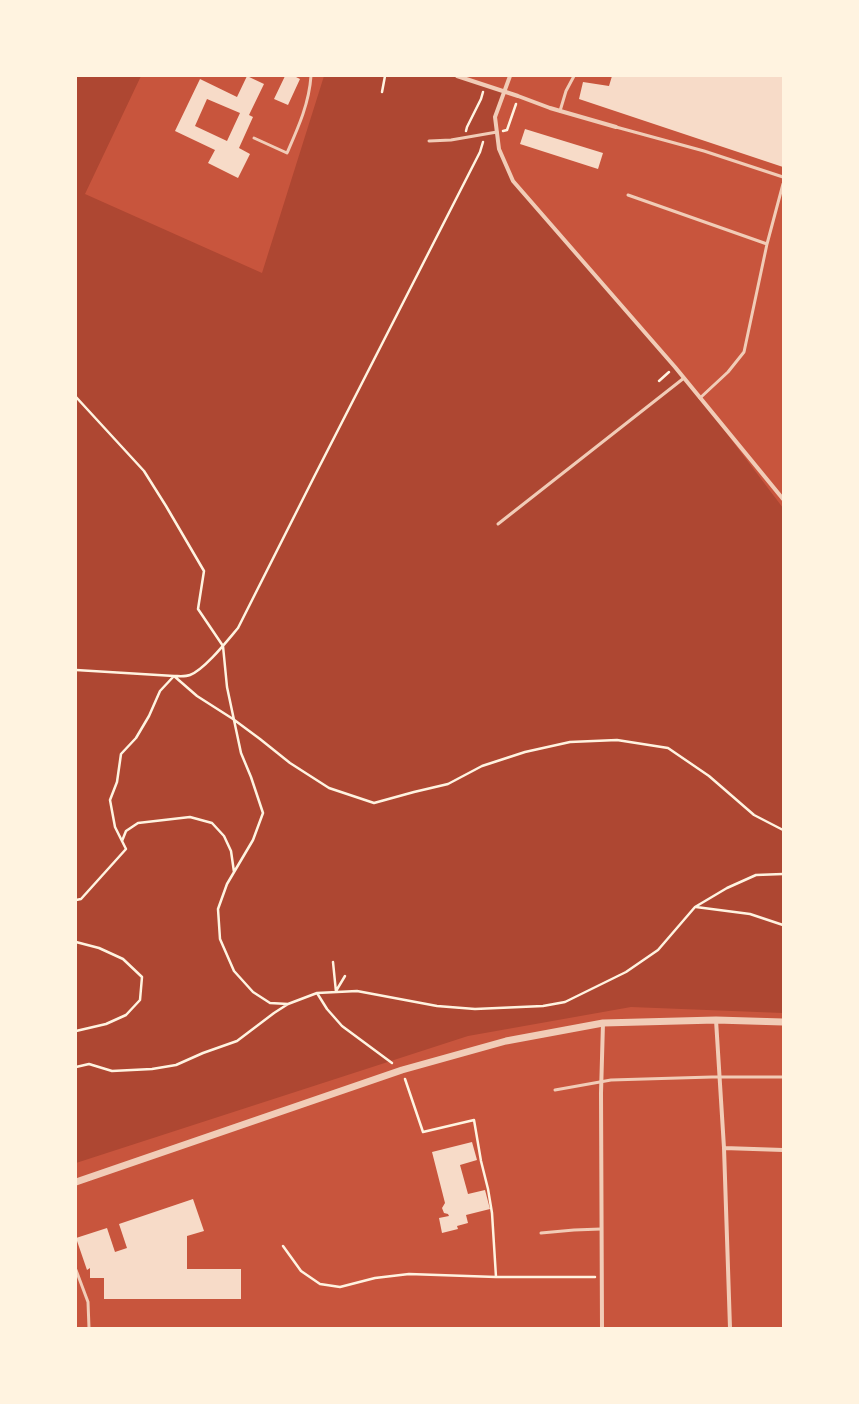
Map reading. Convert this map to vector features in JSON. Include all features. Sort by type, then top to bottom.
[{"type":"street","points":[[457,76],[560,111],[616,127]]},
{"type":"street","points":[[510,76],[496,117],[499,149],[513,181],[675,367],[783,499]]},
{"type":"street","points":[[76,1182],[402,1070],[506,1041],[602,1023],[716,1020],[783,1022]]},
{"type":"street","points":[[716,1020],[721,1077],[730,1328]]},
{"type":"street","points":[[602,1023],[602,1328]]},
{"type":"street","points":[[724,1148],[783,1150]]},
{"type":"lane","points":[[254,138],[287,153],[304,112],[310,88],[311,76]]},
{"type":"lane","points":[[560,111],[566,91],[574,76]]},
{"type":"lane","points":[[616,127],[704,151],[783,177]]},
{"type":"lane","points":[[429,141],[497,132]]},
{"type":"lane","points":[[700,398],[728,372],[744,352],[766,244],[783,184]]},
{"type":"lane","points":[[628,196],[766,244]]},
{"type":"lane","points":[[498,524],[684,378]]},
{"type":"lane","points":[[555,1090],[601,1081],[721,1077],[783,1077]]},
{"type":"lane","points":[[541,1232],[601,1229]]},
{"type":"lane","points":[[76,1270],[88,1302],[89,1328]]},
{"type":"path","points":[[382,92],[385,76]]},
{"type":"path","points":[[465,137],[467,126],[481,99],[485,85]]},
{"type":"path","points":[[497,132],[506,130],[518,96]]},
{"type":"path","points":[[76,670],[174,676],[189,675],[203,666],[238,628],[324,455],[480,152],[486,134]]},
{"type":"path","points":[[659,381],[675,367]]},
{"type":"path","points":[[76,397],[144,471],[204,571],[198,609],[223,646],[227,687],[241,753],[263,813],[253,840],[227,884],[218,909],[220,939],[234,971],[253,992],[270,1004],[288,1004]]},
{"type":"path","points":[[174,676],[197,696],[233,719],[290,763],[328,788],[374,803],[448,784],[482,766],[525,752],[570,742],[616,740],[668,748],[710,776],[754,815],[783,830]]},
{"type":"path","points":[[76,900],[81,899],[126,849],[115,827],[110,800],[117,782],[121,754],[136,738],[149,716],[160,691],[174,676]]},
{"type":"path","points":[[122,841],[126,831],[138,823],[190,817],[212,823],[224,836],[231,851],[234,872]]},
{"type":"path","points":[[76,1067],[89,1064],[112,1071],[152,1070],[176,1065],[203,1053],[237,1041],[288,1004],[317,993],[357,991],[437,1006],[475,1010],[543,1006],[565,1002],[626,972],[658,950],[695,907],[727,888],[756,875],[783,874]]},
{"type":"path","points":[[695,907],[750,914],[783,925]]},
{"type":"path","points":[[76,942],[99,948],[123,959],[142,977],[140,1000],[126,1015],[106,1024],[76,1031]]},
{"type":"path","points":[[333,962],[336,992]]},
{"type":"path","points":[[336,992],[345,976]]},
{"type":"path","points":[[317,993],[327,1009],[342,1026],[402,1070],[423,1132],[474,1120],[480,1161],[488,1189],[492,1213],[496,1277]]},
{"type":"path","points":[[283,1246],[301,1270],[320,1284],[340,1287],[375,1278],[409,1274],[496,1277],[601,1277]]},
{"type":"shaded area","points":[[76,76],[141,76],[85,194],[262,273],[324,76],[457,76],[504,91],[495,117],[499,149],[513,181],[700,398],[783,508],[783,1013],[631,1007],[468,1036],[76,1163]]},
{"type":"building","points":[[247,76],[264,84],[249,115],[253,117],[239,148],[250,154],[238,178],[208,163],[215,150],[175,131],[200,79],[237,97]],"holes":[[[207,99],[240,113],[227,141],[195,126]]]},
{"type":"building","points":[[285,76],[294,76],[300,79],[288,105],[274,99]]},
{"type":"building","points":[[612,76],[783,76],[783,167],[579,99],[583,82],[609,86]]},
{"type":"building","points":[[525,129],[603,153],[598,169],[520,144]]},
{"type":"building","points":[[472,1142],[477,1160],[460,1165],[468,1194],[485,1190],[490,1209],[466,1215],[468,1223],[457,1226],[458,1229],[442,1233],[439,1218],[449,1216],[448,1214],[444,1213],[442,1208],[445,1203],[432,1152]]},
{"type":"building","points":[[193,1199],[204,1231],[187,1236],[187,1269],[241,1269],[241,1299],[104,1299],[104,1278],[90,1278],[90,1268],[87,1270],[76,1238],[107,1228],[115,1252],[127,1248],[119,1224]]}]
